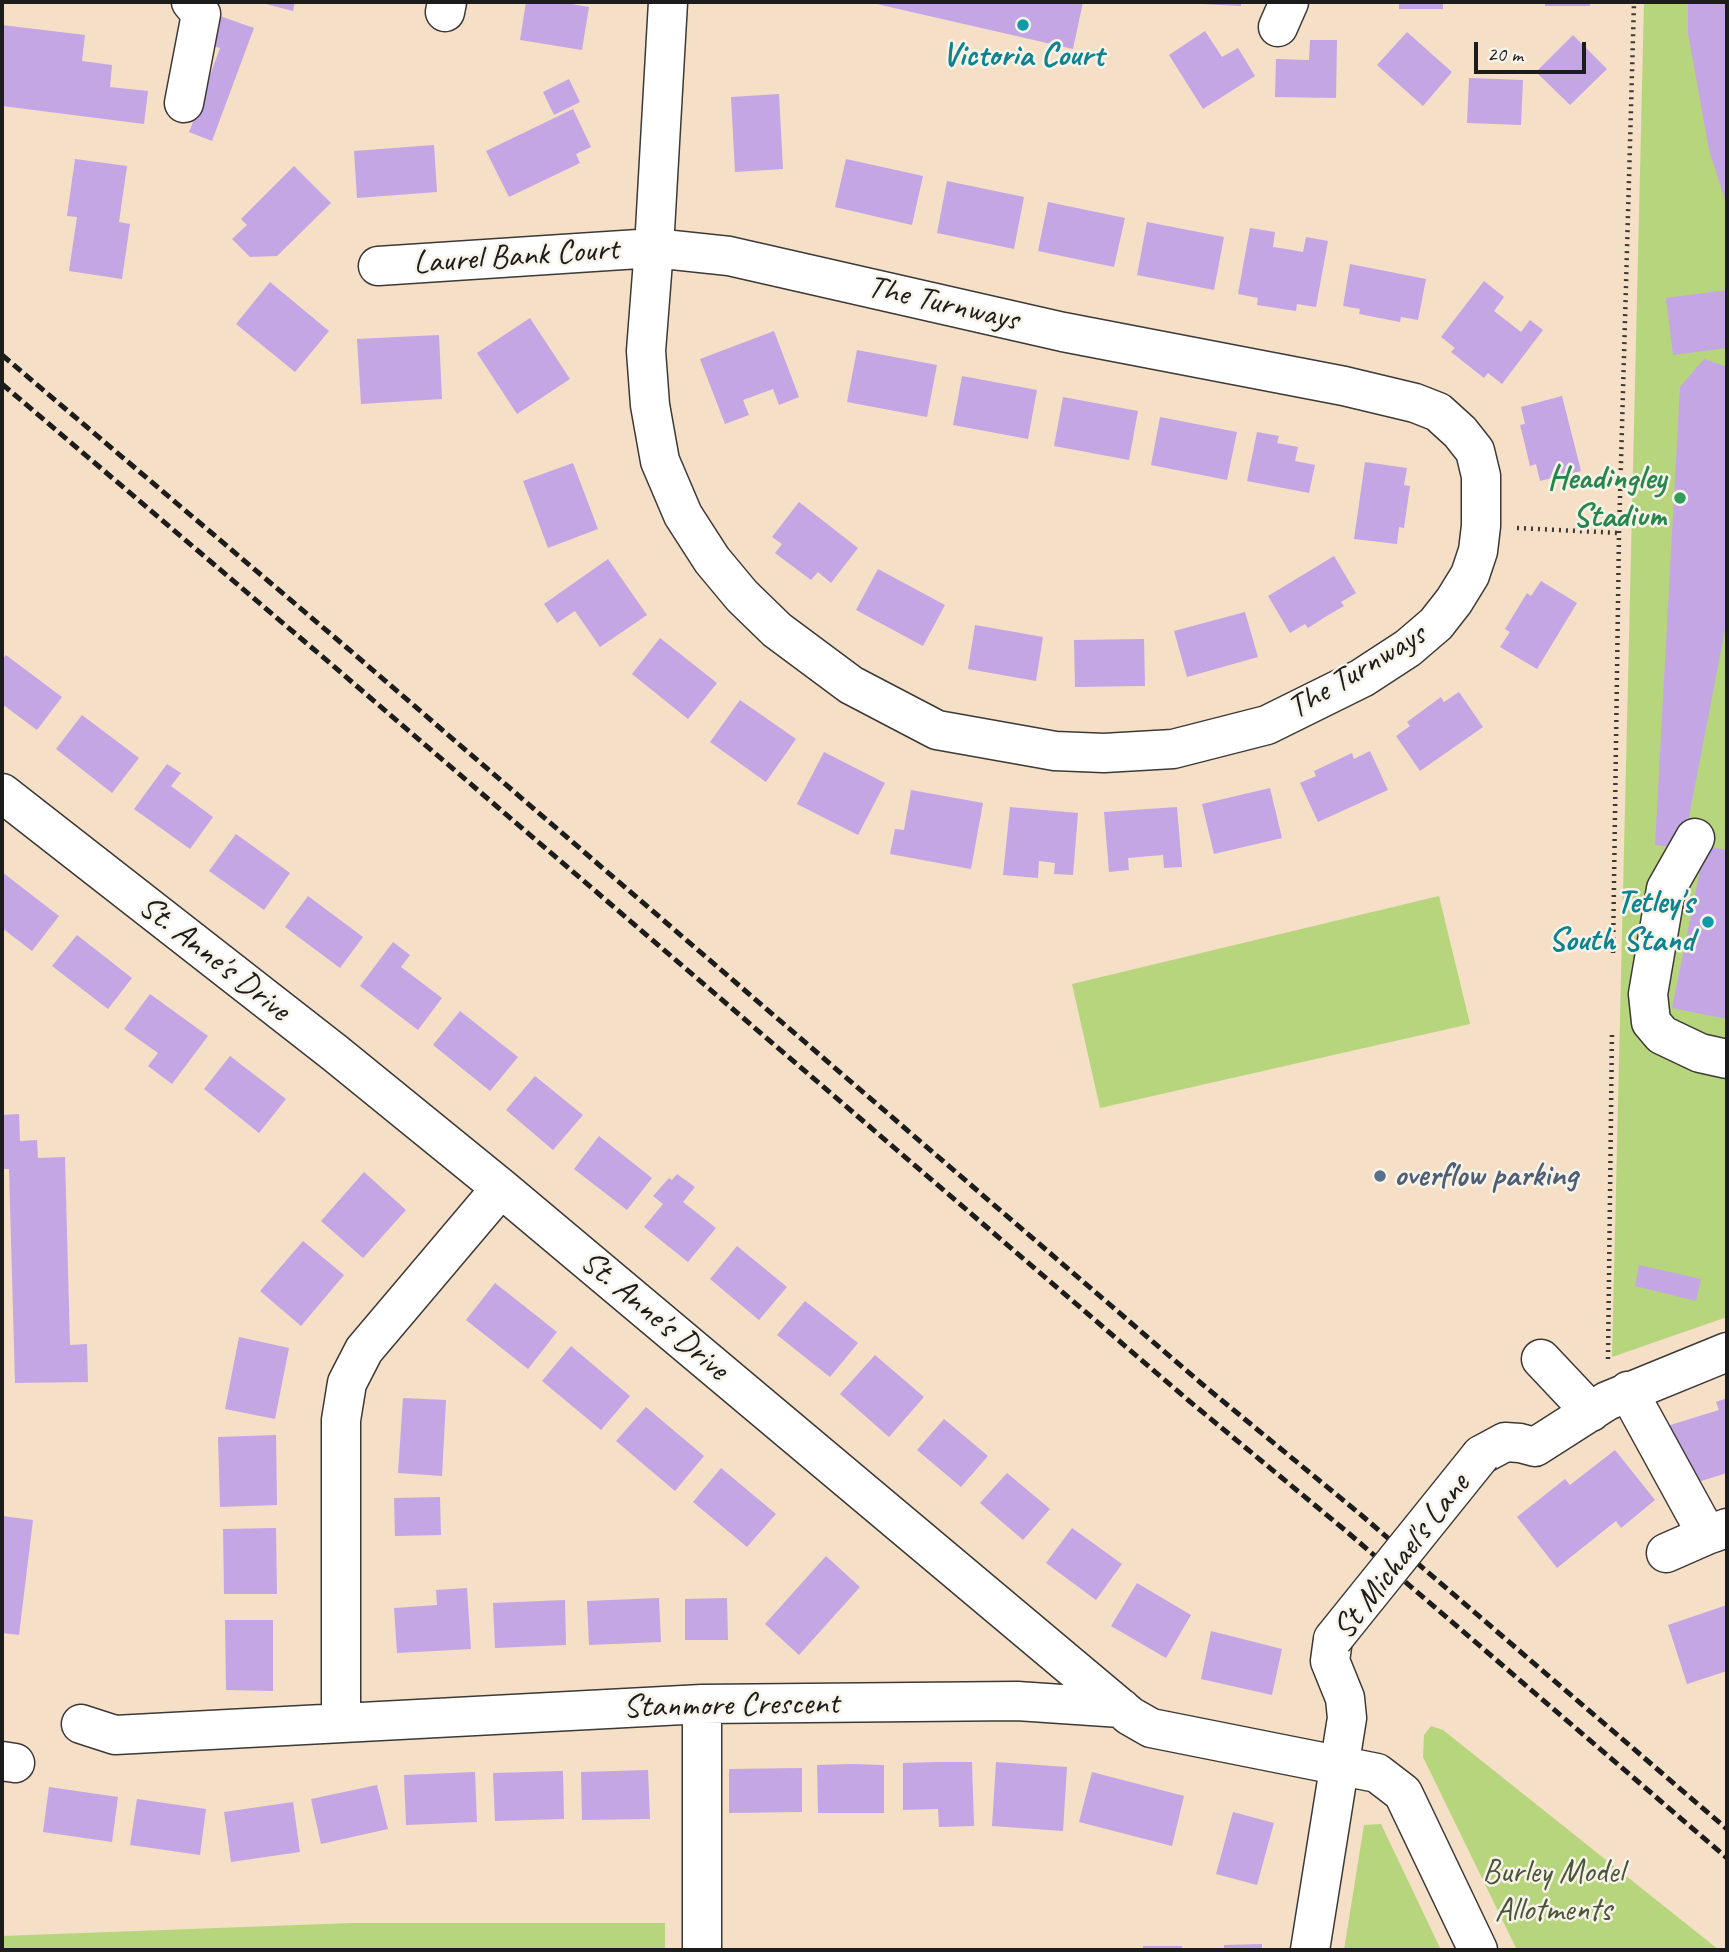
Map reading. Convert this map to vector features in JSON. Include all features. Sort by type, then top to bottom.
[{"type":"street","points":[[184,103],[201,13],[191,2]]},
{"type":"street","name":"The Turnways","points":[[654,248],[729,256],[1063,332],[1415,402],[1438,412],[1460,432],[1475,451],[1481,476],[1481,526],[1478,551],[1470,575],[1437,624],[1408,648],[1362,678],[1267,725],[1173,748],[1104,753],[1055,751],[937,730],[851,685],[777,630],[742,596],[712,560],[683,515],[660,461],[650,405],[646,351],[668,2]]},
{"type":"street","name":"Laurel Bank Court","points":[[379,266],[654,248]]},
{"type":"street","name":"St. Anne's Drive","points":[[2,793],[335,1053],[501,1188],[1130,1716],[1151,1728],[1377,1773],[1403,1793],[1478,1950]]},
{"type":"street","points":[[1695,838],[1666,889],[1648,995],[1651,1022],[1662,1035],[1700,1053],[1727,1059]]},
{"type":"street","points":[[341,1722],[341,1420],[347,1383],[363,1350],[501,1188]]},
{"type":"street","points":[[1609,1401],[1727,1352]]},
{"type":"street","points":[[1541,1359],[1609,1401],[1717,1531],[1666,1553]]},
{"type":"street","name":"St Michael's Lane","points":[[1310,1950],[1347,1718],[1345,1698],[1330,1661],[1333,1639],[1481,1455],[1506,1443],[1535,1447],[1609,1401]]},
{"type":"street","name":"Stanmore Crescent","points":[[81,1724],[115,1735],[702,1704],[1017,1701],[1121,1708]]},
{"type":"street","points":[[702,1704],[702,1950]]},
{"type":"path","points":[[1613,964],[1619,533],[1634,2]]},
{"type":"path","points":[[1481,526],[1619,533]]},
{"type":"path","points":[[1609,1401],[1612,1020]]},
{"type":"green space","name":"Headingley Stadium","points":[[1644,2],[1727,2],[1727,1317],[1612,1357]]},
{"type":"green space","points":[[1439,896],[1470,1024],[1100,1108],[1072,984]]},
{"type":"green space","name":"Burley Model Allotments","points":[[1431,1726],[1443,1730],[1719,1950],[1517,1950],[1423,1757],[1424,1735]]},
{"type":"green space","name":"Burley Model Allotments","points":[[1381,1824],[1441,1950],[1344,1950],[1364,1825]]},
{"type":"green space","points":[[352,1923],[665,1923],[665,1950],[2,1950],[2,1936]]},
{"type":"building","points":[[258,2],[295,2],[293,11]]},
{"type":"building","points":[[526,2],[559,2],[589,7],[582,50],[520,40]]},
{"type":"building","name":"Victoria Court","points":[[868,2],[1083,2],[1073,49]]},
{"type":"building","points":[[1241,2],[1241,6],[1202,4]]},
{"type":"building","points":[[1399,2],[1443,2],[1443,9],[1399,9]]},
{"type":"building","points":[[1545,2],[1590,2],[1590,6],[1545,6]]},
{"type":"building","points":[[1688,2],[1727,2],[1727,206],[1709,150],[1688,33]]},
{"type":"building","points":[[217,15],[254,28],[212,141],[189,132],[201,102],[198,78],[208,81],[220,48],[206,44]]},
{"type":"building","points":[[2,25],[85,35],[82,61],[112,65],[110,87],[148,91],[144,124],[2,106]]},
{"type":"building","points":[[1205,31],[1222,57],[1238,48],[1255,76],[1203,109],[1169,55]]},
{"type":"building","points":[[1407,32],[1452,72],[1423,106],[1377,65]]},
{"type":"building","points":[[1573,35],[1607,69],[1570,105],[1536,72]]},
{"type":"building","points":[[1310,40],[1337,40],[1336,98],[1275,97],[1276,59],[1309,60]]},
{"type":"building","points":[[1469,78],[1523,80],[1521,125],[1467,123]]},
{"type":"building","points":[[569,79],[580,102],[554,115],[543,92]]},
{"type":"building","points":[[779,94],[783,169],[735,172],[731,97]]},
{"type":"building","points":[[573,109],[591,147],[576,154],[580,163],[509,197],[486,151]]},
{"type":"building","points":[[434,145],[437,192],[357,198],[354,151]]},
{"type":"building","points":[[75,159],[127,166],[119,222],[130,224],[122,279],[69,271],[77,217],[67,216]]},
{"type":"building","points":[[846,159],[923,176],[912,225],[835,207]]},
{"type":"building","points":[[294,166],[331,203],[277,256],[250,257],[232,239],[247,225],[241,219]]},
{"type":"building","points":[[947,181],[1024,197],[1014,249],[937,233]]},
{"type":"building","points":[[1048,202],[1125,218],[1114,267],[1038,251]]},
{"type":"building","points":[[1147,222],[1224,237],[1214,290],[1137,275]]},
{"type":"building","points":[[1250,228],[1275,232],[1273,247],[1303,252],[1306,237],[1328,241],[1316,307],[1297,304],[1296,311],[1257,305],[1258,298],[1238,294]]},
{"type":"building","points":[[1350,264],[1426,279],[1418,320],[1401,317],[1400,322],[1359,314],[1360,309],[1343,306]]},
{"type":"building","points":[[1484,281],[1504,297],[1494,311],[1521,332],[1530,320],[1543,330],[1502,384],[1488,373],[1484,378],[1451,352],[1455,348],[1441,337]]},
{"type":"building","points":[[270,282],[329,331],[295,372],[236,324]]},
{"type":"building","points":[[1727,290],[1727,348],[1673,355],[1666,298]]},
{"type":"building","points":[[530,318],[570,379],[517,414],[477,353]]},
{"type":"building","points":[[774,331],[799,397],[779,405],[773,389],[743,400],[749,415],[725,424],[700,359]]},
{"type":"building","points":[[439,335],[442,399],[361,404],[357,339]]},
{"type":"building","points":[[857,350],[937,365],[927,417],[847,402]]},
{"type":"building","points":[[1704,359],[1727,367],[1727,619],[1683,848],[1655,845],[1680,387]]},
{"type":"building","points":[[962,376],[1037,390],[1028,439],[953,425]]},
{"type":"building","points":[[1562,396],[1581,471],[1540,481],[1536,464],[1530,466],[1520,425],[1525,424],[1521,407]]},
{"type":"building","points":[[1063,397],[1138,411],[1129,460],[1054,446]]},
{"type":"building","points":[[1160,417],[1237,432],[1227,480],[1151,465]]},
{"type":"building","points":[[1257,432],[1279,436],[1277,443],[1298,447],[1295,461],[1315,465],[1309,493],[1247,481]]},
{"type":"building","points":[[1365,462],[1407,468],[1404,485],[1410,486],[1404,528],[1399,527],[1397,544],[1354,539]]},
{"type":"building","points":[[573,463],[598,529],[548,548],[523,481]]},
{"type":"building","points":[[799,502],[858,548],[831,583],[818,572],[811,580],[775,553],[782,544],[772,537]]},
{"type":"building","points":[[1334,556],[1356,593],[1341,602],[1344,606],[1308,628],[1305,624],[1290,633],[1268,596]]},
{"type":"building","points":[[608,559],[647,615],[600,647],[575,611],[557,623],[544,604]]},
{"type":"building","points":[[878,569],[945,605],[923,646],[856,610]]},
{"type":"building","points":[[1541,581],[1577,603],[1537,669],[1500,647],[1510,632],[1505,629],[1527,593],[1531,596]]},
{"type":"building","points":[[1245,612],[1258,657],[1187,677],[1174,631]]},
{"type":"building","points":[[975,625],[1043,637],[1036,681],[968,669]]},
{"type":"building","points":[[660,638],[717,683],[688,719],[632,674]]},
{"type":"building","points":[[1144,639],[1145,686],[1075,687],[1074,640]]},
{"type":"building","points":[[6,655],[62,697],[37,730],[2,704],[2,660]]},
{"type":"building","points":[[1459,692],[1483,727],[1420,771],[1396,736],[1410,726],[1407,722],[1441,697],[1444,702]]},
{"type":"building","points":[[740,700],[796,739],[766,782],[710,742]]},
{"type":"building","points":[[82,715],[139,758],[112,793],[56,749]]},
{"type":"building","points":[[1370,751],[1388,790],[1318,822],[1300,783],[1316,776],[1314,771],[1352,753],[1354,759]]},
{"type":"building","points":[[824,752],[885,783],[858,835],[797,804]]},
{"type":"building","points":[[167,764],[181,773],[171,786],[213,817],[190,849],[134,809]]},
{"type":"building","points":[[1270,788],[1282,838],[1214,854],[1202,804]]},
{"type":"building","points":[[911,790],[983,803],[971,869],[890,854],[895,829],[904,830]]},
{"type":"building","points":[[1010,807],[1078,813],[1073,875],[1054,874],[1055,863],[1039,861],[1038,878],[1003,875]]},
{"type":"building","points":[[1177,807],[1182,867],[1164,868],[1163,855],[1128,858],[1129,870],[1109,872],[1104,812]]},
{"type":"building","points":[[236,834],[290,873],[264,910],[209,871]]},
{"type":"building","name":"Tetley's South Stand","points":[[1705,846],[1727,850],[1727,1019],[1672,1008]]},
{"type":"building","points":[[2,872],[59,916],[32,951],[2,928]]},
{"type":"building","points":[[308,896],[363,937],[340,968],[285,927]]},
{"type":"building","points":[[77,935],[132,978],[108,1009],[52,966]]},
{"type":"building","points":[[393,942],[410,955],[401,967],[442,998],[418,1030],[360,986]]},
{"type":"building","points":[[150,994],[208,1036],[172,1084],[148,1066],[158,1053],[124,1029]]},
{"type":"building","points":[[460,1011],[518,1057],[490,1091],[433,1045]]},
{"type":"building","points":[[230,1056],[286,1099],[259,1133],[204,1089]]},
{"type":"building","points":[[535,1076],[583,1115],[553,1150],[506,1110]]},
{"type":"building","points":[[19,1114],[20,1141],[37,1140],[38,1158],[65,1157],[70,1345],[87,1344],[88,1382],[15,1383],[9,1169],[2,1169],[2,1115]]},
{"type":"building","points":[[599,1136],[652,1178],[627,1210],[574,1169]]},
{"type":"building","points":[[364,1172],[406,1210],[363,1258],[321,1221]]},
{"type":"building","points":[[677,1174],[695,1187],[683,1202],[716,1228],[688,1262],[644,1227],[663,1204],[653,1196],[669,1178],[672,1180]]},
{"type":"building","points":[[303,1241],[344,1275],[301,1326],[260,1291]]},
{"type":"building","points":[[737,1246],[787,1287],[759,1320],[710,1279]]},
{"type":"building","points":[[1639,1265],[1701,1279],[1696,1301],[1635,1286]]},
{"type":"building","points":[[495,1283],[557,1332],[528,1369],[466,1320]]},
{"type":"building","points":[[805,1301],[858,1343],[830,1377],[777,1335]]},
{"type":"building","points":[[239,1337],[289,1348],[275,1419],[225,1409]]},
{"type":"building","points":[[571,1346],[630,1396],[601,1430],[542,1381]]},
{"type":"building","points":[[875,1355],[924,1397],[889,1437],[840,1394]]},
{"type":"building","points":[[403,1398],[446,1400],[442,1476],[398,1473]]},
{"type":"building","points":[[1727,1398],[1727,1473],[1685,1486],[1667,1426],[1719,1410],[1716,1402]]},
{"type":"building","points":[[646,1407],[704,1456],[675,1491],[616,1441]]},
{"type":"building","points":[[944,1419],[988,1456],[961,1487],[917,1450]]},
{"type":"building","points":[[276,1435],[277,1505],[220,1507],[218,1437]]},
{"type":"building","points":[[1615,1450],[1655,1500],[1621,1528],[1616,1521],[1557,1568],[1517,1517],[1565,1479],[1570,1485]]},
{"type":"building","points":[[721,1468],[776,1514],[747,1547],[693,1502]]},
{"type":"building","points":[[1007,1473],[1050,1509],[1023,1540],[980,1503]]},
{"type":"building","points":[[440,1497],[441,1535],[395,1536],[394,1498]]},
{"type":"building","points":[[2,1516],[33,1520],[19,1635],[2,1633]]},
{"type":"building","points":[[276,1528],[277,1594],[224,1594],[223,1529]]},
{"type":"building","points":[[1072,1528],[1122,1564],[1096,1600],[1046,1563]]},
{"type":"building","points":[[826,1556],[860,1587],[799,1655],[765,1624]]},
{"type":"building","points":[[1137,1583],[1191,1615],[1166,1658],[1111,1626]]},
{"type":"building","points":[[467,1588],[471,1649],[397,1653],[394,1608],[437,1605],[436,1590]]},
{"type":"building","points":[[659,1598],[661,1642],[589,1645],[587,1601]]},
{"type":"building","points":[[727,1598],[728,1640],[685,1640],[685,1599]]},
{"type":"building","points":[[565,1600],[566,1645],[495,1648],[493,1603]]},
{"type":"building","points":[[1727,1605],[1727,1671],[1687,1684],[1668,1625]]},
{"type":"building","points":[[225,1620],[273,1620],[273,1691],[226,1690]]},
{"type":"building","points":[[1211,1631],[1282,1649],[1272,1695],[1201,1679]]},
{"type":"building","points":[[972,1762],[974,1826],[939,1827],[938,1809],[903,1810],[903,1763]]},
{"type":"building","points":[[996,1762],[1067,1767],[1063,1831],[992,1826]]},
{"type":"building","points":[[817,1765],[884,1765],[884,1813],[818,1813]]},
{"type":"building","points":[[802,1768],[802,1812],[729,1813],[729,1769]]},
{"type":"building","points":[[648,1770],[650,1819],[582,1820],[581,1772]]},
{"type":"building","points":[[563,1771],[564,1819],[495,1821],[493,1773]]},
{"type":"building","points":[[475,1772],[477,1822],[406,1825],[404,1775]]},
{"type":"building","points":[[1092,1772],[1184,1796],[1172,1846],[1079,1822]]},
{"type":"building","points":[[377,1785],[388,1829],[321,1844],[311,1799]]},
{"type":"building","points":[[49,1787],[118,1797],[112,1842],[43,1832]]},
{"type":"building","points":[[137,1799],[206,1809],[200,1855],[130,1845]]},
{"type":"building","points":[[293,1802],[300,1852],[231,1862],[224,1812]]},
{"type":"building","points":[[1233,1812],[1274,1823],[1257,1885],[1216,1874]]},
{"type":"building","points":[[1262,1944],[1262,1950],[1224,1950],[1224,1945]]},
{"type":"building","points":[[1143,1946],[1182,1946],[1182,1950],[1143,1950]]},
{"type":"railway","points":[[2,355],[346,647],[1202,1384],[1360,1514],[1727,1829]]},
{"type":"railway","points":[[2,384],[1727,1858]]},
{"type":"place","name":"Victoria Court","points":[[1023,25]]},
{"type":"place","name":"Headingley Stadium","points":[[1680,498]]},
{"type":"place","name":"Tetley's South Stand","points":[[1708,922]]},
{"type":"place","name":"overflow parking","points":[[1380,1176]]}]
